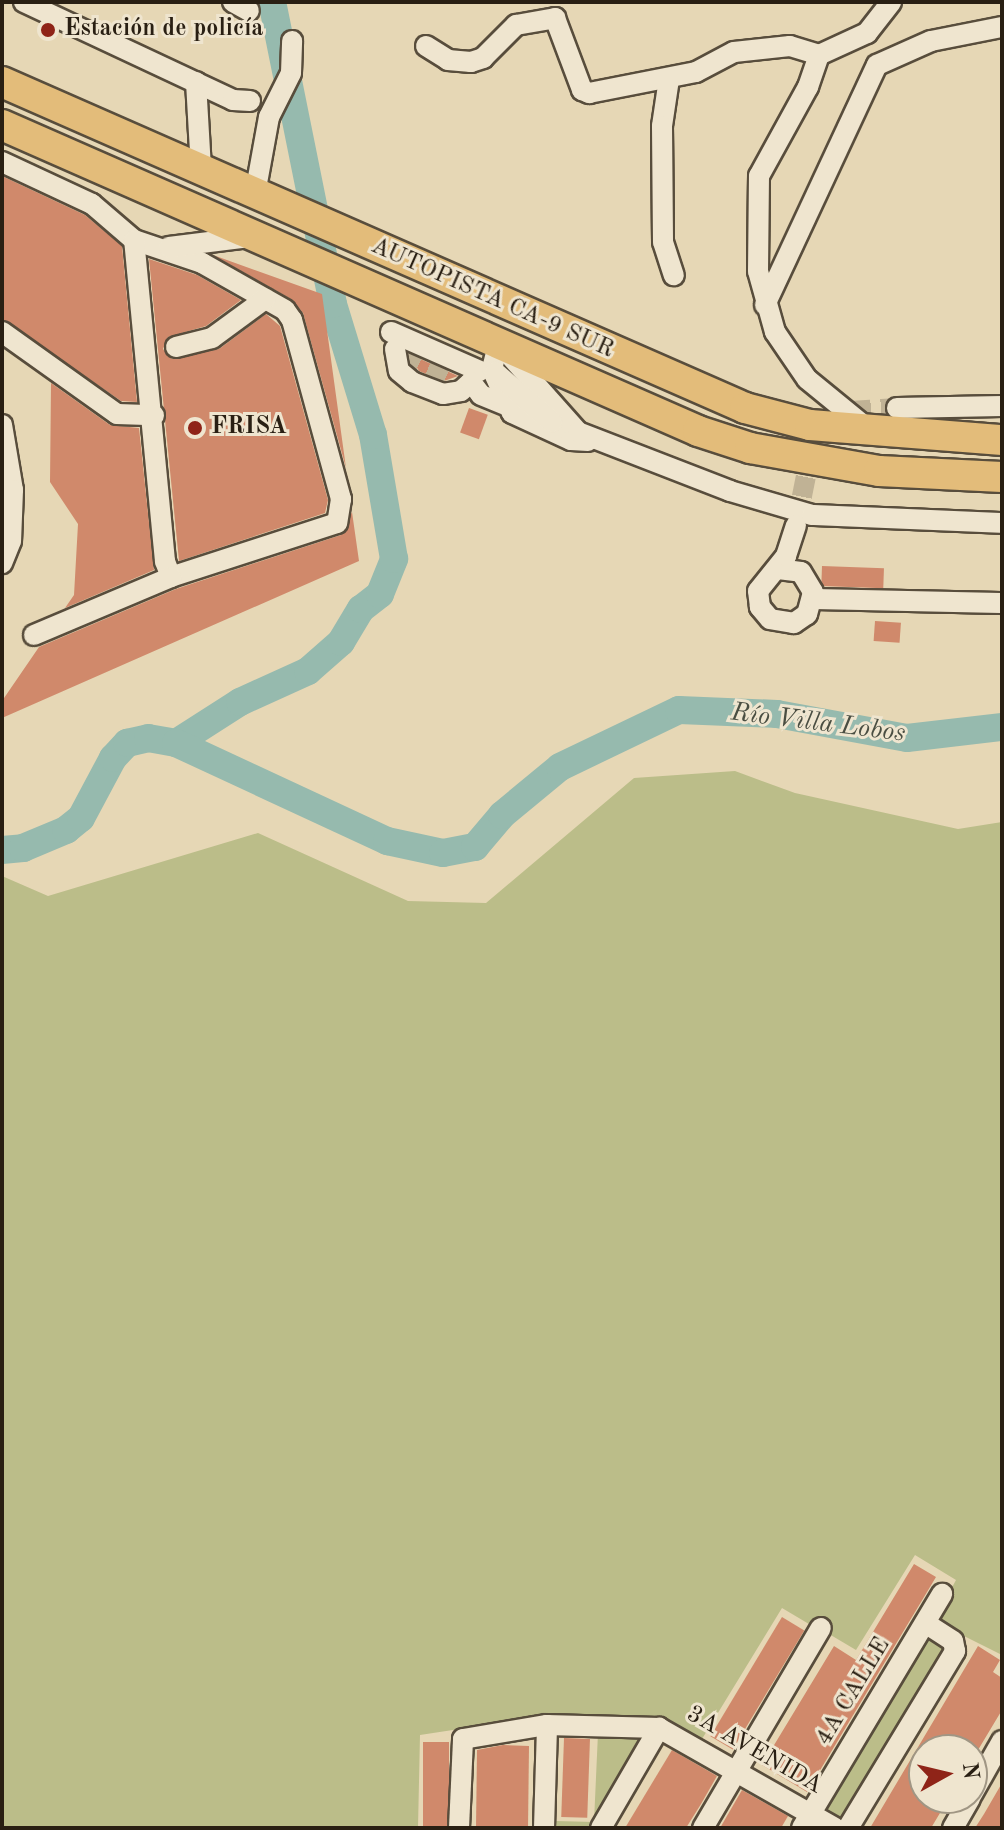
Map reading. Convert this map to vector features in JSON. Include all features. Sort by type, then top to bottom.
[{"type":"highway","name":"AUTOPISTA CA-9 SUR","points":[[2,82],[745,408],[810,425],[873,433],[1002,440]]},
{"type":"highway","name":"AUTOPISTA CA-9 SUR","points":[[2,125],[393,299],[490,361],[750,448],[879,471],[1001,478]]},
{"type":"street","points":[[24,2],[239,103],[250,101]]},
{"type":"street","points":[[426,46],[448,60],[471,62],[483,58],[516,25],[555,18],[583,92],[696,72],[734,52],[790,46],[819,55],[867,33],[891,2]]},
{"type":"street","points":[[765,305],[877,65],[931,41],[1002,27]]},
{"type":"street","points":[[255,194],[269,117],[291,73],[292,41]]},
{"type":"street","points":[[819,55],[808,87],[759,176],[758,271],[775,332],[807,379],[873,433]]},
{"type":"street","points":[[669,79],[662,126],[663,242],[674,275]]},
{"type":"street","points":[[196,82],[201,170]]},
{"type":"street","points":[[2,162],[92,204],[134,240],[165,248],[265,299],[292,320],[341,515],[328,528],[171,577],[34,635]]},
{"type":"street","points":[[165,248],[249,237]]},
{"type":"street","points":[[134,240],[154,415],[165,561],[171,577]]},
{"type":"street","points":[[176,347],[212,338],[265,299]]},
{"type":"street","points":[[393,299],[399,371],[412,382],[452,394],[490,361]]},
{"type":"street","points":[[2,332],[117,414],[154,415]]},
{"type":"street","points":[[396,345],[490,361],[578,432],[730,491],[812,515],[1002,523]]},
{"type":"street","points":[[490,361],[508,406],[518,419],[571,440],[603,441]]},
{"type":"street","points":[[490,361],[571,440]]},
{"type":"street","points":[[897,408],[1002,406]]},
{"type":"street","points":[[2,425],[13,490],[11,541],[2,563]]},
{"type":"street","points":[[778,569],[801,572],[811,584],[813,599],[807,614],[794,623],[770,619],[760,607],[758,591],[765,577],[778,569],[793,544],[796,526]]},
{"type":"street","points":[[813,599],[1002,603]]},
{"type":"street","name":"4A CALLE","points":[[806,1821],[942,1594]]},
{"type":"street","points":[[848,1828],[955,1651],[953,1641],[925,1623]]},
{"type":"street","points":[[703,1828],[821,1628]]},
{"type":"street","points":[[544,1828],[547,1725]]},
{"type":"street","name":"3A AVENIDA","points":[[459,1828],[461,1747],[470,1735],[547,1725],[659,1728],[737,1771],[806,1821],[835,1828]]},
{"type":"street","points":[[601,1828],[659,1728]]},
{"type":"street","points":[[988,1766],[1002,1741]]},
{"type":"green space","points":[[735,771],[795,793],[958,829],[1002,822],[1002,1655],[934,1621],[956,1580],[915,1555],[856,1650],[829,1634],[832,1627],[819,1620],[814,1627],[782,1608],[702,1739],[659,1717],[611,1715],[552,1715],[420,1735],[418,1828],[2,1828],[2,876],[48,896],[258,833],[408,901],[486,903],[634,778]]},
{"type":"green space","points":[[925,1623],[955,1651],[848,1828],[802,1828]]},
{"type":"green space","points":[[598,1733],[645,1733],[594,1828],[555,1828],[555,1821],[594,1822]]},
{"type":"building","points":[[2,176],[85,215],[122,246],[137,402],[121,401],[2,319]]},
{"type":"building","points":[[213,255],[322,294],[346,468],[303,313],[291,299]]},
{"type":"building","points":[[149,259],[197,275],[241,300],[206,326],[168,337],[163,349],[172,359],[219,349],[266,314],[280,326],[328,500],[325,513],[179,561]]},
{"type":"building","points":[[409,354],[458,376],[444,381],[419,371]]},
{"type":"building","points":[[51,383],[110,425],[139,428],[154,570],[65,608],[74,595],[78,524],[50,482]]},
{"type":"building","points":[[469,408],[488,415],[479,439],[460,432]]},
{"type":"building","points":[[352,512],[359,561],[2,718],[2,701],[39,647],[176,589],[341,535]]},
{"type":"building","points":[[822,566],[884,568],[883,588],[821,586]]},
{"type":"building","points":[[875,621],[901,623],[900,643],[874,641]]},
{"type":"building","points":[[914,1564],[936,1577],[807,1792],[762,1765],[834,1646],[856,1660]]},
{"type":"building","points":[[782,1617],[804,1630],[733,1750],[710,1736]]},
{"type":"building","points":[[978,1646],[1000,1660],[993,1672],[1002,1678],[1002,1710],[988,1734],[926,1734]]},
{"type":"building","points":[[564,1738],[590,1739],[587,1818],[561,1817]]},
{"type":"building","points":[[423,1742],[449,1742],[449,1828],[423,1828]]},
{"type":"building","points":[[503,1745],[529,1746],[528,1828],[476,1828],[477,1750]]},
{"type":"building","points":[[672,1750],[717,1776],[701,1804],[686,1828],[625,1828]]},
{"type":"building","points":[[908,1764],[908,1814],[939,1814],[931,1828],[870,1828]]},
{"type":"building","points":[[1002,1783],[1002,1828],[975,1828],[984,1814],[988,1814],[988,1807]]},
{"type":"building","points":[[742,1790],[788,1816],[781,1828],[720,1828]]},
{"type":"waterway","points":[[176,743],[240,702],[308,671],[341,642],[361,609],[380,594],[394,559],[373,435],[333,304],[272,2]]},
{"type":"waterway","name":"Río Villa Lobos","points":[[2,850],[23,848],[66,830],[81,818],[113,758],[127,743],[148,738],[176,743],[387,841],[443,853],[475,847],[502,815],[560,767],[679,710],[777,714],[907,738],[1002,727]]},
{"type":"tunnel","points":[[402,353],[463,380]]},
{"type":"tunnel","points":[[796,526],[814,436],[826,422],[851,411],[897,408]]},
{"type":"place","name":"Estación de policía","points":[[48,30]]},
{"type":"place","name":"FRISA","points":[[195,428]]}]
